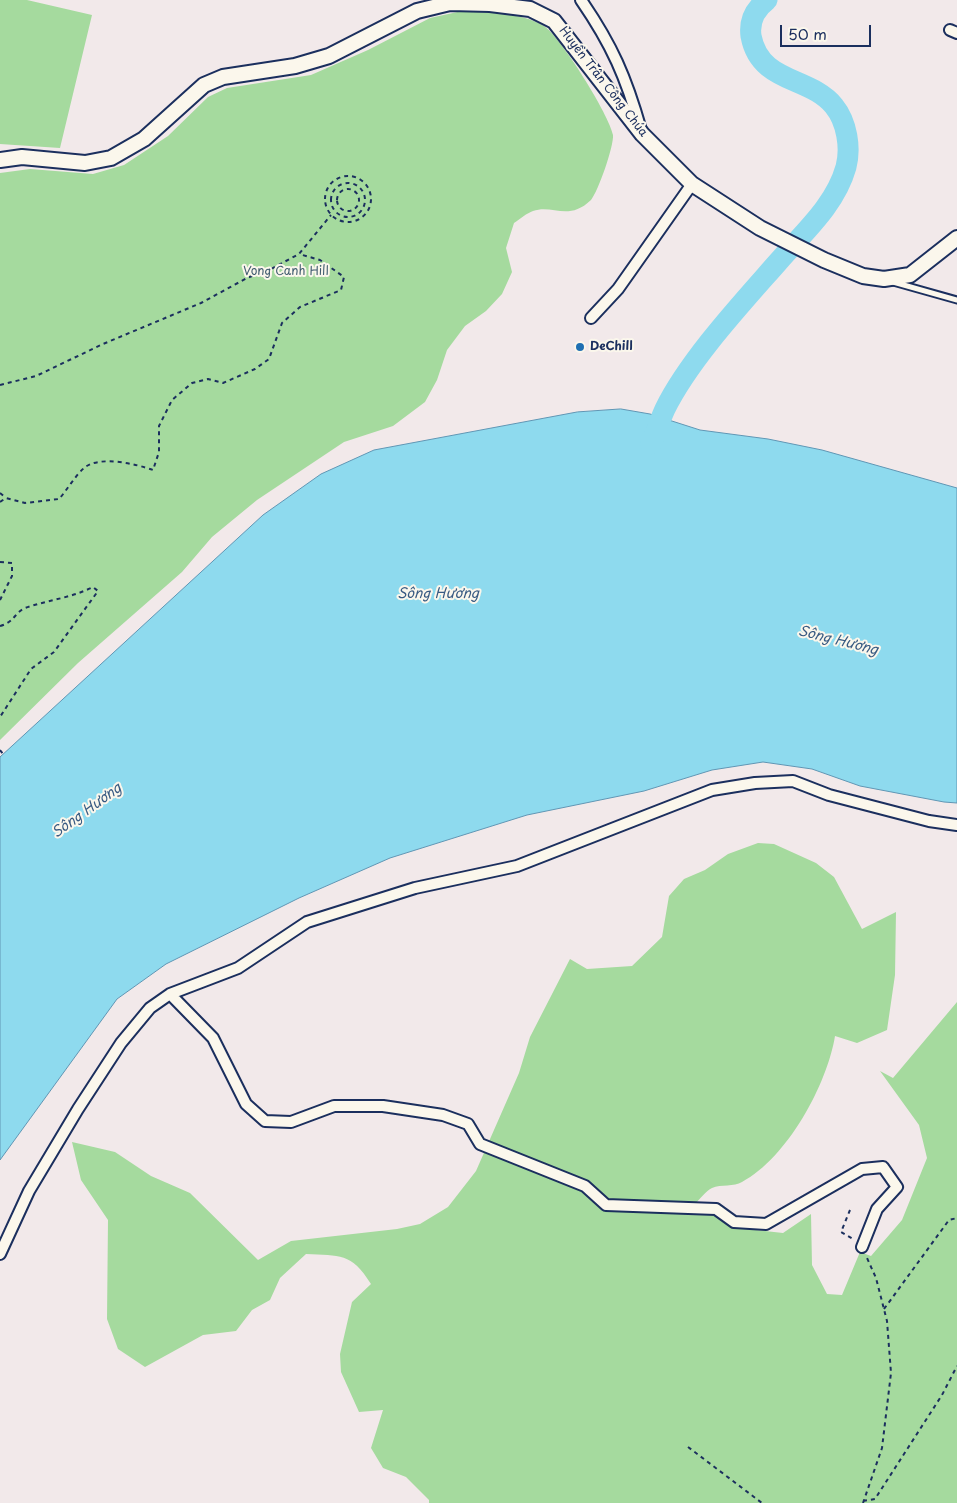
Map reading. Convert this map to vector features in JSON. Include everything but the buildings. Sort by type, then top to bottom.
[{"type":"street","points":[[581,0],[604,33],[628,82],[642,134]]},
{"type":"street","name":"Huyền Trân Công Chúa","points":[[0,160],[22,157],[85,163],[111,158],[144,139],[204,84],[223,77],[295,66],[328,56],[417,11],[450,3],[490,4],[530,9],[554,21],[642,134],[692,184],[760,228],[824,260],[863,276],[884,279],[910,275],[957,238]]},
{"type":"street","points":[[591,318],[618,289],[692,184]]},
{"type":"street","points":[[0,1254],[29,1191],[121,1044],[150,1008],[170,994],[238,968],[308,922],[415,888],[517,866],[712,790],[755,783],[794,781],[829,795],[929,821],[957,825]]},
{"type":"street","points":[[170,994],[213,1038],[246,1104],[265,1121],[291,1122],[334,1106],[383,1106],[443,1116],[468,1124],[480,1144],[585,1186],[606,1205],[716,1209],[734,1222],[766,1224],[862,1169],[883,1167],[897,1187],[877,1209],[862,1246]]},
{"type":"lane","points":[[884,279],[957,300]]},
{"type":"path","points":[[346,176],[353,176],[365,184],[371,198],[370,206],[363,216],[352,222],[344,222],[332,215],[327,208],[325,194],[333,182],[346,176]]},
{"type":"path","points":[[333,182],[336,187]]},
{"type":"path","points":[[346,182],[352,182],[361,188],[365,203],[360,212],[349,217],[337,213],[331,197],[336,187],[346,182]]},
{"type":"path","points":[[350,188],[356,192],[360,199],[356,209],[349,212],[339,207],[336,200],[342,190],[350,188]]},
{"type":"path","points":[[356,192],[361,188]]},
{"type":"path","points":[[335,210],[339,207]]},
{"type":"path","points":[[360,212],[363,216]]},
{"type":"path","points":[[0,385],[36,376],[103,344],[201,303],[247,278],[271,269],[299,254],[332,215],[337,213]]},
{"type":"path","points":[[0,493],[6,498],[25,503],[59,499],[85,467],[107,462],[130,462],[153,470],[159,452],[159,426],[172,400],[192,383],[208,379],[223,383],[255,369],[270,359],[282,323],[300,307],[341,290],[344,277],[320,260],[299,254]]},
{"type":"path","points":[[0,502],[6,498]]},
{"type":"path","points":[[0,562],[12,563],[12,576],[0,600]]},
{"type":"path","points":[[0,626],[10,623],[22,610],[45,601],[72,596],[93,588],[98,591],[83,615],[54,652],[31,669],[0,718]]},
{"type":"path","points":[[0,750],[3,754]]},
{"type":"path","points":[[850,1210],[841,1232],[860,1242],[876,1278],[884,1309],[891,1373],[882,1448],[863,1502]]},
{"type":"path","points":[[884,1309],[949,1220],[957,1218]]},
{"type":"path","points":[[863,1502],[875,1499],[942,1395],[957,1366]]},
{"type":"path","points":[[688,1446],[762,1503]]},
{"type":"green space","points":[[0,0],[27,0],[92,15],[60,148],[0,144]]},
{"type":"green space","name":"Vong Canh Hill","points":[[462,11],[504,14],[535,21],[551,33],[572,60],[603,111],[613,135],[613,141],[601,179],[591,200],[583,207],[575,210],[540,209],[531,212],[514,223],[506,248],[512,272],[502,294],[486,311],[465,326],[447,350],[437,380],[425,402],[393,426],[344,442],[257,500],[212,537],[182,572],[78,663],[0,740],[0,173],[30,169],[93,174],[124,165],[168,136],[208,97],[227,88],[311,75],[368,50],[430,18]]},
{"type":"green space","points":[[758,843],[774,844],[816,863],[834,877],[862,929],[896,912],[895,975],[887,1030],[857,1043],[835,1036],[831,1055],[814,1097],[789,1138],[774,1156],[759,1171],[742,1182],[712,1188],[695,1204],[730,1223],[747,1229],[783,1233],[811,1214],[812,1265],[827,1294],[842,1295],[860,1252],[871,1256],[902,1220],[927,1158],[919,1125],[880,1071],[893,1078],[957,1002],[957,1503],[429,1503],[429,1500],[406,1477],[383,1468],[371,1448],[383,1410],[359,1412],[341,1372],[340,1354],[352,1302],[371,1284],[351,1261],[336,1256],[306,1254],[280,1278],[270,1300],[252,1310],[236,1331],[203,1335],[145,1367],[118,1349],[107,1319],[108,1220],[81,1180],[72,1142],[115,1152],[151,1176],[190,1193],[258,1260],[291,1241],[397,1229],[420,1224],[448,1207],[476,1171],[519,1073],[530,1037],[570,959],[587,969],[632,966],[662,937],[669,896],[684,879],[705,870],[728,854]]},
{"type":"water","name":"Sông Hương","points":[[621,409],[650,414],[700,430],[768,439],[822,450],[957,488],[957,803],[860,786],[812,769],[763,762],[712,770],[644,791],[527,815],[390,858],[299,898],[166,964],[117,999],[0,1160],[0,757],[263,515],[321,474],[374,450],[577,412]]},
{"type":"waterway","points":[[651,444],[665,409],[688,371],[733,314],[826,207],[841,181],[846,167],[848,152],[847,135],[842,120],[834,106],[824,96],[775,71],[764,63],[756,52],[751,36],[752,20],[756,11],[767,0]]},
{"type":"place","name":"DeChill","points":[[580,347]]}]
